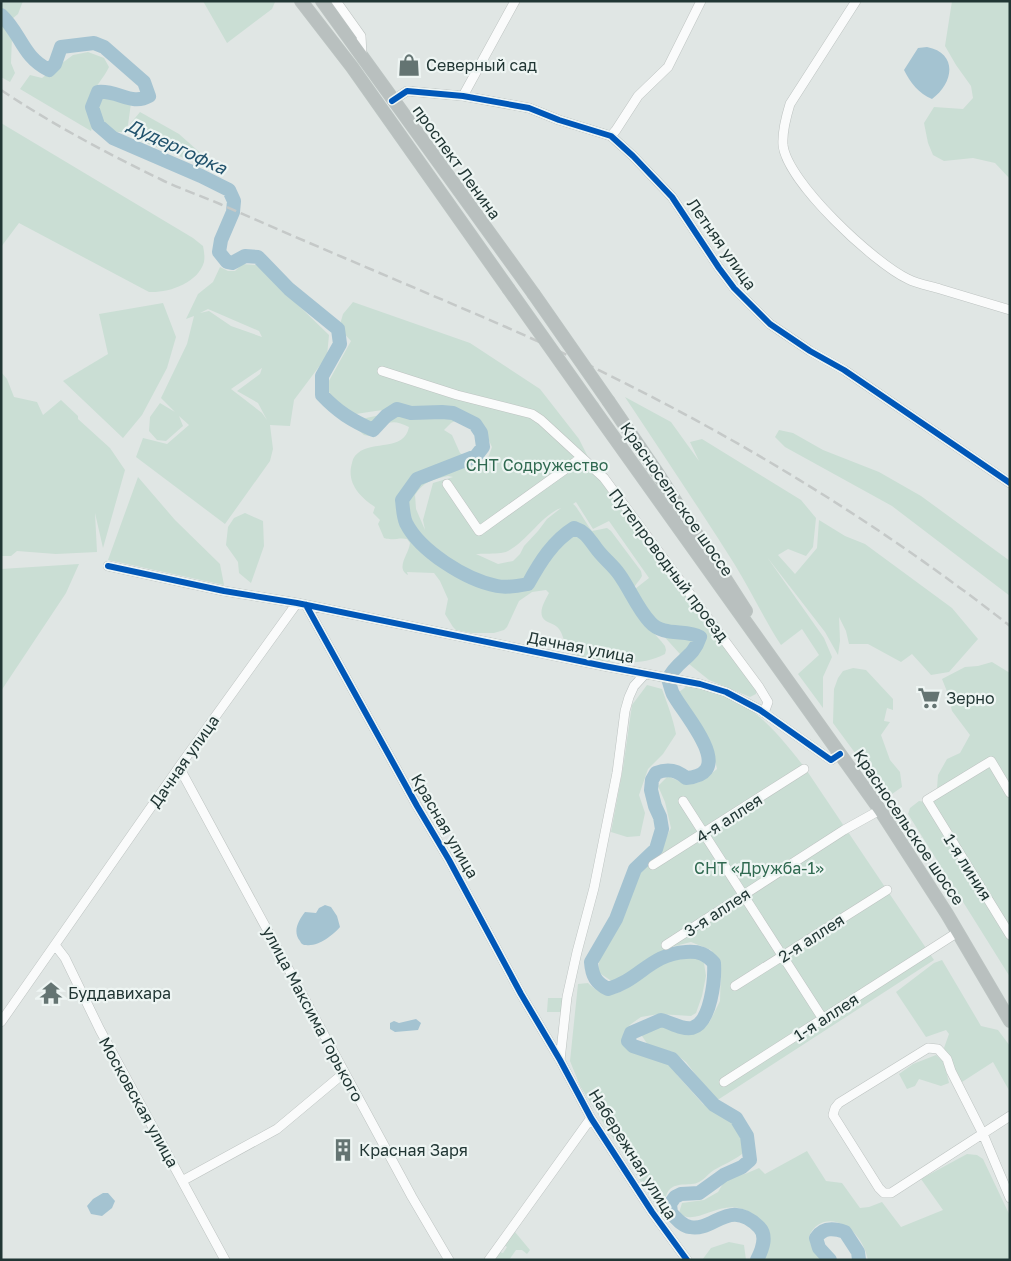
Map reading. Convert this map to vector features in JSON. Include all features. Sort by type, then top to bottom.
[{"type":"highway","name":"проспект Ленина","points":[[301,1],[352,67],[593,408]]},
{"type":"highway","name":"проспект Ленина","points":[[322,1],[392,101],[533,293],[609,402]]},
{"type":"highway","name":"Красносельское шоссе","points":[[609,402],[742,604],[770,658]]},
{"type":"highway","name":"Красносельское шоссе","points":[[593,408],[880,810],[932,889],[1010,1021]]},
{"type":"street","points":[[336,1],[361,36],[362,58]]},
{"type":"street","points":[[463,96],[515,1]]},
{"type":"street","points":[[610,136],[638,96],[668,66],[701,1]]},
{"type":"street","points":[[856,1],[790,104],[784,123],[783,146],[791,165],[812,196],[832,220],[893,272],[910,280],[1010,310]]},
{"type":"street","name":"Летняя улица","points":[[392,101],[407,91],[463,96],[529,108],[559,120],[610,136],[633,156],[672,197],[734,288],[770,324],[810,351],[844,370],[1010,483]]},
{"type":"street","name":"Путепроводный проезд","points":[[382,372],[457,395],[532,414],[541,420],[604,478],[760,687],[768,702],[764,713]]},
{"type":"street","points":[[447,484],[479,532],[581,458]]},
{"type":"street","points":[[108,566],[224,591],[301,604]]},
{"type":"street","name":"Дачная улица","points":[[1,1022],[179,767],[301,604],[700,684],[726,692],[764,713],[831,760],[840,754]]},
{"type":"street","name":"Красная улица","points":[[301,604],[449,860],[521,994],[560,1060]]},
{"type":"street","points":[[560,1060],[568,997],[594,888],[617,773],[625,711],[634,686],[645,674]]},
{"type":"street","name":"1-я линия","points":[[1010,793],[991,761],[927,800],[1010,935]]},
{"type":"street","name":"улица Максима Горького","points":[[179,767],[344,1073],[448,1260]]},
{"type":"street","name":"4-я аллея","points":[[653,866],[804,770]]},
{"type":"street","points":[[683,800],[823,1019]]},
{"type":"street","name":"3-я аллея","points":[[666,945],[844,830],[880,810]]},
{"type":"street","name":"2-я аллея","points":[[735,986],[887,890]]},
{"type":"street","name":"1-я аллея","points":[[724,1082],[958,932]]},
{"type":"street","name":"Московская улица","points":[[54,945],[65,958],[100,1030],[225,1260]]},
{"type":"street","points":[[1010,1116],[983,1134],[890,1193],[884,1193],[833,1115],[834,1108],[855,1092],[928,1048],[938,1049],[947,1058],[951,1071],[983,1134],[1010,1198]]},
{"type":"street","name":"Набережная улица","points":[[560,1060],[591,1118],[652,1212],[687,1260]]},
{"type":"street","points":[[182,1181],[277,1129],[344,1073]]},
{"type":"street","points":[[489,1260],[591,1118]]},
{"type":"green space","points":[[1,1],[23,1],[18,14],[12,19],[1,11]]},
{"type":"green space","points":[[203,1],[275,2],[272,9],[227,43]]},
{"type":"green space","points":[[952,1],[1010,1],[1010,179],[995,163],[973,158],[944,161],[933,155],[928,143],[924,123],[934,107],[963,109],[973,98],[971,86],[945,46]]},
{"type":"green space","points":[[1,24],[12,37],[11,63],[15,73],[10,82],[1,77]]},
{"type":"green space","points":[[88,52],[104,58],[109,67],[90,99],[91,131],[20,89],[30,75],[42,78],[73,55]]},
{"type":"green space","points":[[110,96],[131,103],[128,125],[124,132],[112,132],[105,127],[99,116],[97,105],[101,98]]},
{"type":"green space","points":[[140,112],[179,134],[206,158],[197,163],[141,141],[130,133],[130,124]]},
{"type":"green space","points":[[1,123],[193,238],[203,246],[204,254],[204,262],[196,276],[174,288],[165,291],[149,292],[19,223],[1,247]]},
{"type":"green space","points":[[242,264],[256,265],[329,335],[327,356],[294,400],[290,426],[270,425],[273,449],[270,461],[225,524],[136,457],[143,438],[167,444],[189,425],[179,416],[183,426],[166,441],[157,440],[149,431],[150,417],[160,403],[175,412],[161,398],[187,344],[194,316],[186,319],[198,294],[213,282],[220,267],[228,271],[235,271]],"holes":[[[208,309],[259,331],[262,337],[231,326],[209,311],[200,313]],[[262,368],[260,374],[237,391],[258,403],[267,420],[262,413],[231,389]]]},
{"type":"green space","name":"СНТ Содружество","points":[[353,302],[470,343],[540,389],[579,439],[599,479],[757,683],[756,694],[750,697],[709,680],[689,664],[651,622],[635,589],[649,578],[609,521],[593,529],[576,502],[573,504],[592,531],[607,528],[611,531],[641,571],[642,576],[630,593],[629,601],[637,614],[665,646],[665,654],[638,662],[620,662],[573,655],[568,650],[559,629],[543,618],[542,607],[549,593],[546,590],[532,592],[519,601],[504,630],[494,633],[471,633],[456,630],[445,614],[448,599],[440,581],[434,573],[407,572],[408,575],[404,572],[404,560],[410,543],[407,539],[402,538],[384,538],[378,524],[380,520],[373,513],[375,507],[364,499],[356,489],[351,477],[352,463],[357,454],[364,449],[401,440],[406,435],[409,427],[392,422],[379,428],[369,436],[364,435],[357,429],[362,420],[366,418],[395,412],[420,411],[454,416],[455,421],[444,430],[452,435],[460,453],[468,458],[482,461],[477,471],[484,469],[492,447],[481,426],[468,417],[453,411],[418,407],[350,415],[325,388],[351,341],[339,328],[343,314]],"holes":[[[448,476],[453,477],[433,483],[423,520],[425,530],[416,509],[415,495],[421,487],[429,482]],[[561,508],[547,519],[513,561],[498,564],[476,554],[508,551],[515,547],[554,511]]]},
{"type":"green space","points":[[163,303],[176,337],[167,368],[142,415],[123,438],[63,381],[108,354],[99,314]]},
{"type":"green space","points":[[1,372],[7,379],[14,397],[37,402],[43,415],[61,400],[78,416],[78,419],[110,448],[125,470],[103,548],[95,513],[97,552],[56,554],[17,551],[11,556],[1,556]]},
{"type":"green space","points":[[625,397],[671,422],[699,461],[690,442],[702,439],[801,500],[816,518],[813,547],[806,556],[788,549],[778,555],[795,574],[817,548],[819,520],[845,536],[865,544],[952,608],[978,639],[949,672],[931,675],[912,654],[901,662],[868,644],[849,644],[846,631],[839,617],[840,641],[838,655],[825,632],[767,557],[824,638],[832,657],[823,677],[823,708],[798,674],[819,655],[802,629],[781,645],[735,565]]},
{"type":"green space","points":[[779,430],[793,433],[823,450],[879,472],[921,496],[1010,561],[1010,596],[892,506],[785,447],[775,437]]},
{"type":"green space","points":[[138,477],[175,520],[220,564],[224,585],[108,560]]},
{"type":"green space","points":[[245,513],[263,521],[264,546],[251,583],[239,573],[238,562],[226,545],[228,527],[234,518]]},
{"type":"green space","points":[[79,564],[66,593],[1,691],[1,569]]},
{"type":"green space","points":[[992,662],[1010,673],[1010,977],[908,814],[910,808],[919,801],[926,802],[937,789],[938,775],[947,759],[960,753],[970,735],[952,711],[942,679],[965,667]]},
{"type":"green space","points":[[853,668],[866,670],[893,699],[893,710],[887,708],[884,721],[890,722],[881,735],[890,760],[900,772],[902,787],[892,794],[886,795],[833,723],[834,689],[838,678],[843,671]]},
{"type":"green space","points":[[647,685],[662,689],[672,716],[676,734],[663,754],[648,769],[639,795],[645,813],[640,836],[627,837],[611,832],[632,705]]},
{"type":"green space","name":"СНТ «Дружба-1»","points":[[687,686],[720,693],[737,701],[749,708],[770,726],[805,768],[934,960],[716,1101],[686,1062],[673,1052],[648,1045],[640,1033],[665,1025],[691,1032],[709,1023],[720,1001],[721,966],[711,950],[691,942],[667,948],[613,982],[598,972],[600,955],[618,922],[639,873],[659,851],[671,828],[665,802],[658,786],[668,776],[684,783],[694,784],[717,769],[711,749],[679,692]]},
{"type":"green space","points":[[685,954],[700,955],[704,963],[706,976],[696,1013],[691,1016],[659,1014],[641,1017],[624,1031],[623,1039],[628,1045],[645,1055],[658,1056],[668,1062],[703,1104],[731,1120],[742,1141],[742,1154],[714,1170],[699,1182],[673,1187],[669,1190],[660,1212],[580,1086],[570,1061],[578,984],[588,983],[598,991],[607,994],[616,993],[625,990],[662,960]]},
{"type":"green space","points":[[942,960],[981,1026],[998,1030],[1010,1046],[1010,1092],[993,1062],[962,1082],[944,1048],[949,1034],[946,1030],[926,1037],[896,992],[934,963]]},
{"type":"green space","points":[[548,998],[562,998],[562,1012],[547,1012]]},
{"type":"green space","points":[[936,1055],[944,1062],[949,1083],[941,1086],[919,1079],[915,1086],[907,1089],[899,1074],[913,1064]]},
{"type":"green space","points":[[807,1151],[826,1181],[842,1183],[860,1208],[882,1202],[901,1227],[943,1210],[921,1179],[967,1154],[977,1155],[983,1159],[1010,1216],[1010,1260],[868,1260],[864,1247],[856,1235],[845,1225],[831,1221],[819,1224],[809,1236],[811,1245],[823,1260],[764,1260],[768,1244],[766,1229],[759,1220],[747,1211],[736,1207],[725,1208],[695,1217],[687,1217],[679,1213],[682,1203],[704,1200],[718,1192],[724,1182],[736,1175],[745,1174],[759,1168],[765,1174]]},
{"type":"green space","points":[[515,1232],[530,1250],[527,1254],[522,1250],[516,1250],[509,1260],[494,1260],[499,1252],[503,1253],[507,1247],[504,1245]]},
{"type":"green space","points":[[729,1242],[744,1245],[746,1260],[702,1260],[711,1248]]},
{"type":"water","points":[[927,47],[937,50],[944,55],[949,69],[945,85],[932,99],[915,87],[904,70],[918,48]]},
{"type":"water","points":[[325,905],[331,907],[337,916],[340,927],[320,942],[311,945],[303,944],[296,930],[301,918],[305,912],[316,913],[319,908]]},
{"type":"water","points":[[416,1019],[421,1023],[418,1030],[395,1032],[390,1029],[390,1023],[394,1021],[399,1023]]},
{"type":"water","points":[[103,1193],[108,1193],[115,1201],[112,1208],[102,1216],[91,1214],[87,1206],[93,1199]]},
{"type":"waterway","name":"Дудергофка","points":[[1,15],[13,29],[27,52],[40,65],[49,70],[55,64],[61,47],[94,43],[104,47],[144,82],[149,96],[143,99],[131,99],[112,93],[98,92],[92,107],[98,125],[113,138],[229,190],[234,201],[233,212],[221,240],[219,252],[227,262],[232,263],[245,256],[258,257],[289,289],[338,329],[340,344],[322,376],[322,395],[339,411],[373,430],[386,416],[397,409],[411,413],[453,413],[475,424],[481,433],[483,447],[476,456],[417,479],[402,500],[406,523],[413,534],[433,554],[458,571],[485,583],[505,587],[524,585],[528,584],[553,546],[574,528],[587,536],[616,570],[641,611],[655,627],[661,630],[688,633],[700,637],[693,650],[676,667],[668,679],[673,694],[704,742],[708,755],[708,766],[701,774],[686,778],[672,771],[656,773],[652,780],[651,790],[662,829],[656,849],[635,869],[616,919],[591,962],[595,978],[608,989],[629,980],[663,957],[674,954],[695,952],[705,955],[714,963],[714,979],[708,1009],[704,1018],[698,1024],[692,1028],[684,1028],[661,1020],[631,1033],[628,1041],[633,1046],[672,1059],[714,1105],[736,1118],[747,1136],[750,1160],[742,1167],[724,1175],[699,1193],[681,1194],[675,1197],[670,1204],[671,1213],[682,1223],[690,1227],[707,1225],[730,1215],[739,1215],[748,1219],[759,1227],[764,1239],[757,1260]]},
{"type":"waterway","name":"Дудергофка","points":[[830,1260],[819,1248],[816,1238],[825,1230],[833,1229],[845,1232],[858,1252],[859,1260]]},
{"type":"railway","points":[[1,90],[80,138],[162,180],[506,327],[639,390],[704,424],[830,499],[891,539],[1010,626]]},
{"type":"cycle path","points":[[392,101],[407,91],[463,96],[529,108],[559,120],[611,136],[672,197],[734,288],[770,324],[810,351],[844,370],[1010,483]]},
{"type":"cycle path","points":[[108,566],[224,591],[297,603],[700,684],[726,692],[760,710],[831,760],[840,754]]},
{"type":"cycle path","points":[[306,605],[591,1118],[652,1212],[687,1260]]},
{"type":"place","name":"Северный сад","points":[[409,65]]},
{"type":"place","name":"Зерно","points":[[929,698]]},
{"type":"place","name":"Буддавихара","points":[[51,993]]},
{"type":"place","name":"Красная Заря","points":[[343,1150]]}]
